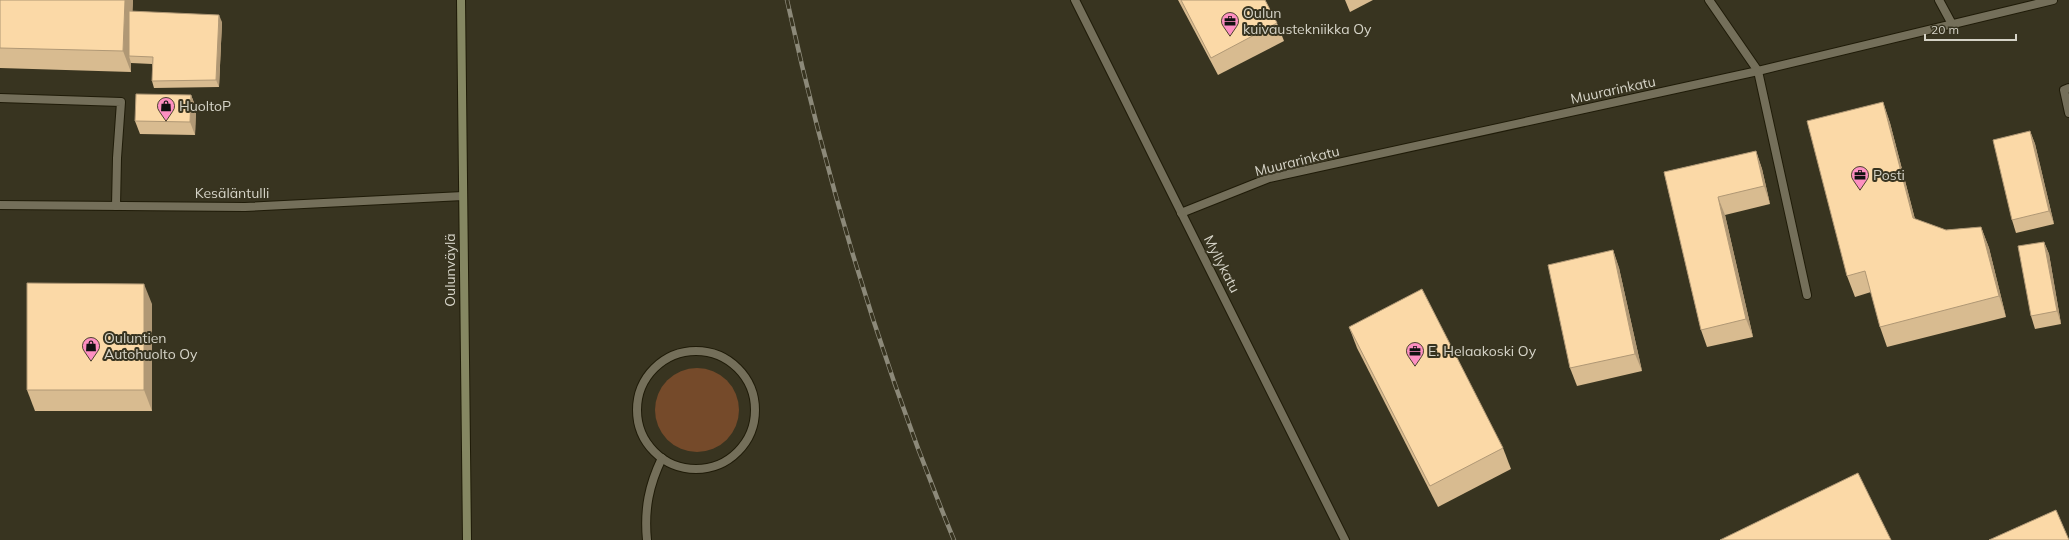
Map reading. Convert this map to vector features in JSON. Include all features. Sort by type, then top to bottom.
[{"type":"main road","name":"Oulunväylä","points":[[461,0],[467,540]]},
{"type":"street","name":"Myllykatu","points":[[1075,0],[1345,540]]},
{"type":"street","points":[[1709,0],[1758,71],[1807,295]]},
{"type":"street","points":[[1939,0],[1952,24]]},
{"type":"street","name":"Muurarinkatu","points":[[1181,213],[1269,178],[1758,71],[2053,0]]},
{"type":"street","points":[[2069,88],[2064,90],[2069,113]]},
{"type":"street","points":[[0,98],[121,102],[117,158],[116,206]]},
{"type":"street","name":"Kesäläntulli","points":[[0,205],[245,207],[464,196]]},
{"type":"street","points":[[692,351],[711,353],[728,361],[742,373],[752,390],[755,409],[752,429],[743,446],[728,460],[710,468],[690,469],[671,464],[662,458],[654,452],[643,436],[637,417],[638,398],[645,380],[658,365],[674,355],[692,351]]},
{"type":"street","points":[[647,540],[646,503],[652,478],[662,458]]},
{"type":"shaded area","points":[[697,368],[713,371],[727,380],[736,394],[739,410],[736,426],[727,440],[713,449],[697,452],[681,449],[667,440],[658,426],[655,410],[658,394],[667,380],[681,371]]},
{"type":"building","points":[[0,0],[125,0],[123,51],[0,48]]},
{"type":"building","points":[[1181,0],[1265,0],[1277,23],[1211,58]]},
{"type":"building","points":[[129,11],[219,15],[216,80],[152,81],[153,57],[129,56]]},
{"type":"building","points":[[136,94],[191,95],[190,122],[135,121]]},
{"type":"building","points":[[1883,102],[1913,218],[1946,230],[1981,227],[1999,296],[1880,327],[1865,271],[1847,276],[1807,121]]},
{"type":"building","points":[[2030,131],[2049,211],[2012,220],[1993,140]]},
{"type":"building","points":[[1756,151],[1764,186],[1718,197],[1746,319],[1701,330],[1664,172]]},
{"type":"building","points":[[2044,242],[2057,311],[2031,316],[2018,246]]},
{"type":"building","points":[[1613,250],[1635,354],[1570,368],[1548,265]]},
{"type":"building","points":[[27,283],[144,284],[144,390],[27,390]]},
{"type":"building","points":[[1422,289],[1503,448],[1430,486],[1349,327]]},
{"type":"building","points":[[1858,473],[1891,540],[1720,540]]},
{"type":"building","points":[[2056,510],[2069,540],[1989,540]]},
{"type":"railway","points":[[787,0],[820,137],[859,274],[904,409],[954,540]]},
{"type":"place","name":"Oulun kuivaustekniikka Oy","points":[[1230,36]]},
{"type":"place","name":"HuoltoP","points":[[166,121]]},
{"type":"place","name":"Posti","points":[[1860,190]]},
{"type":"place","name":"Ouluntien Autohuolto Oy","points":[[91,361]]},
{"type":"place","name":"E. Helaakoski Oy","points":[[1415,366]]}]
